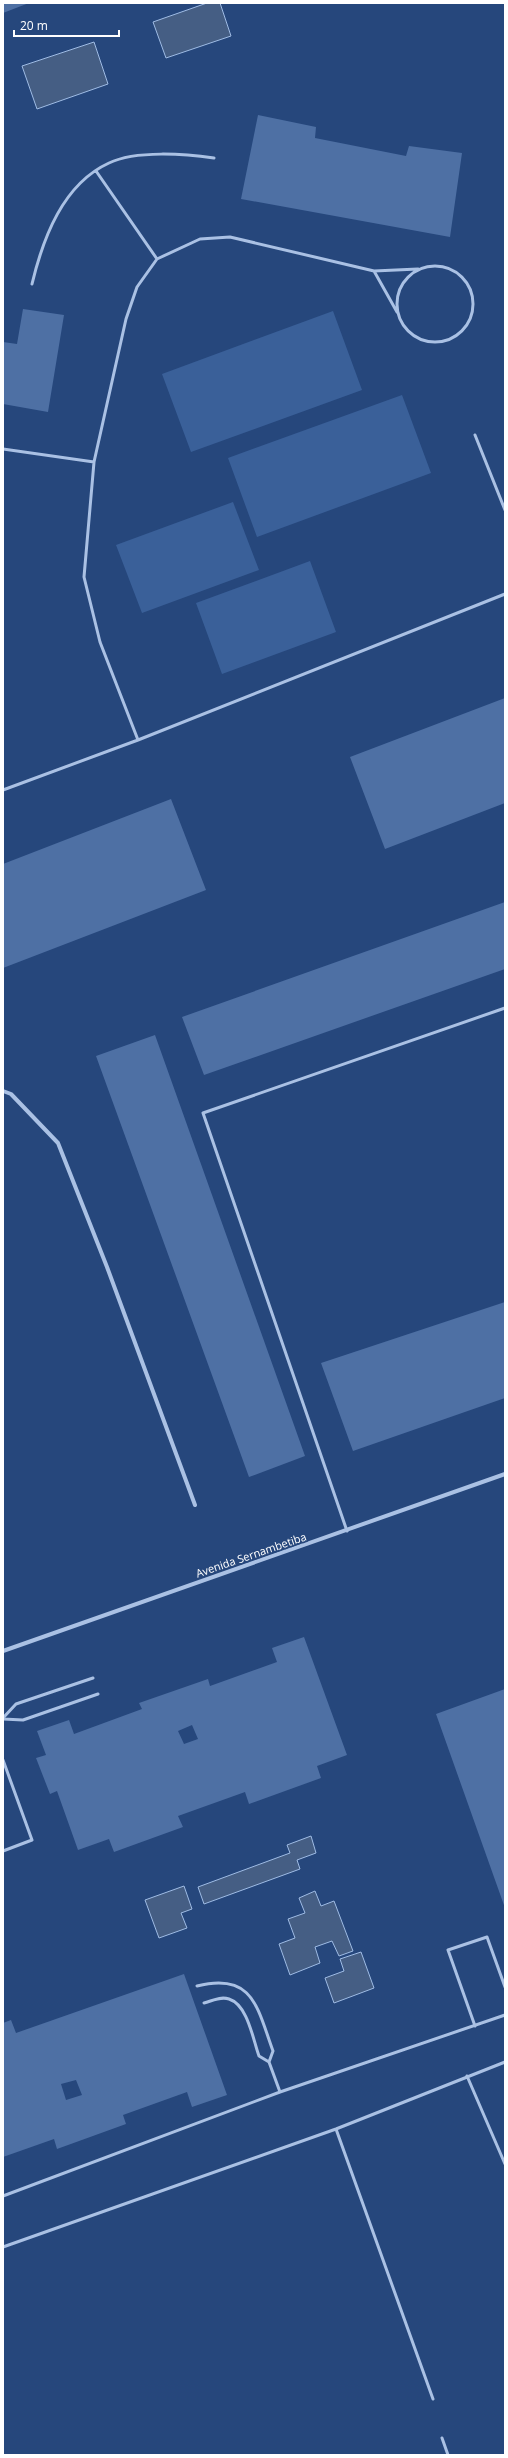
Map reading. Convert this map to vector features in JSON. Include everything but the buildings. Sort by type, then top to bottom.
[{"type":"street","points":[[3,1091],[12,1094],[58,1143],[110,1275],[195,1505]]},
{"type":"street","name":"Avenida Sernambetiba","points":[[3,1651],[347,1531],[505,1474]]},
{"type":"lane","points":[[32,284],[40,254],[62,207],[80,182],[110,162],[149,154],[185,154],[214,158]]},
{"type":"lane","points":[[96,171],[157,259]]},
{"type":"lane","points":[[138,740],[100,642],[84,577],[94,462],[126,320],[137,287],[157,259],[200,239],[230,237],[374,271],[432,266],[445,267],[457,272],[466,282],[472,294],[473,306],[470,318],[464,328],[455,336],[444,341],[433,342],[421,340],[410,333],[402,324],[374,271]]},
{"type":"lane","points":[[397,312],[397,299],[401,286],[408,276],[419,268]]},
{"type":"lane","points":[[475,435],[505,510]]},
{"type":"lane","points":[[3,449],[94,462]]},
{"type":"lane","points":[[3,790],[138,740],[505,594]]},
{"type":"lane","points":[[347,1531],[202,1113],[505,1008]]},
{"type":"lane","points":[[3,1718],[16,1704],[93,1678]]},
{"type":"lane","points":[[3,1718],[23,1720],[98,1694]]},
{"type":"lane","points":[[3,1760],[32,1840],[3,1851]]},
{"type":"lane","points":[[475,2026],[448,1950],[487,1936],[505,1987]]},
{"type":"lane","points":[[197,1986],[227,1982],[238,1986],[248,1994],[256,2005],[273,2051],[269,2062]]},
{"type":"lane","points":[[204,2003],[220,1998],[229,1999],[239,2006],[245,2016],[259,2056],[269,2062],[280,2092]]},
{"type":"lane","points":[[3,2196],[280,2092],[505,2015]]},
{"type":"lane","points":[[3,2247],[336,2129],[505,2062]]},
{"type":"lane","points":[[467,2076],[505,2164]]},
{"type":"lane","points":[[336,2129],[433,2399]]},
{"type":"lane","points":[[442,2438],[448,2455]]},
{"type":"shaded area","points":[[207,3],[220,3],[231,36],[166,58],[153,22]]},
{"type":"shaded area","points":[[94,42],[108,84],[37,109],[22,66]]},
{"type":"shaded area","points":[[333,311],[362,390],[191,452],[162,374]]},
{"type":"shaded area","points":[[402,395],[431,473],[257,537],[228,458]]},
{"type":"shaded area","points":[[233,502],[259,570],[142,613],[116,545]]},
{"type":"shaded area","points":[[310,561],[336,632],[222,674],[196,603]]},
{"type":"shaded area","points":[[311,1836],[316,1853],[297,1860],[300,1869],[204,1904],[198,1887],[290,1853],[287,1845]]},
{"type":"shaded area","points":[[184,1886],[192,1909],[181,1913],[187,1928],[159,1938],[145,1900]]},
{"type":"shaded area","points":[[315,1891],[321,1906],[334,1901],[353,1951],[339,1956],[332,1941],[315,1947],[320,1963],[290,1975],[279,1944],[295,1938],[288,1919],[305,1913],[299,1898]]},
{"type":"shaded area","points":[[361,1952],[374,1988],[334,2003],[325,1978],[344,1971],[340,1959]]}]
